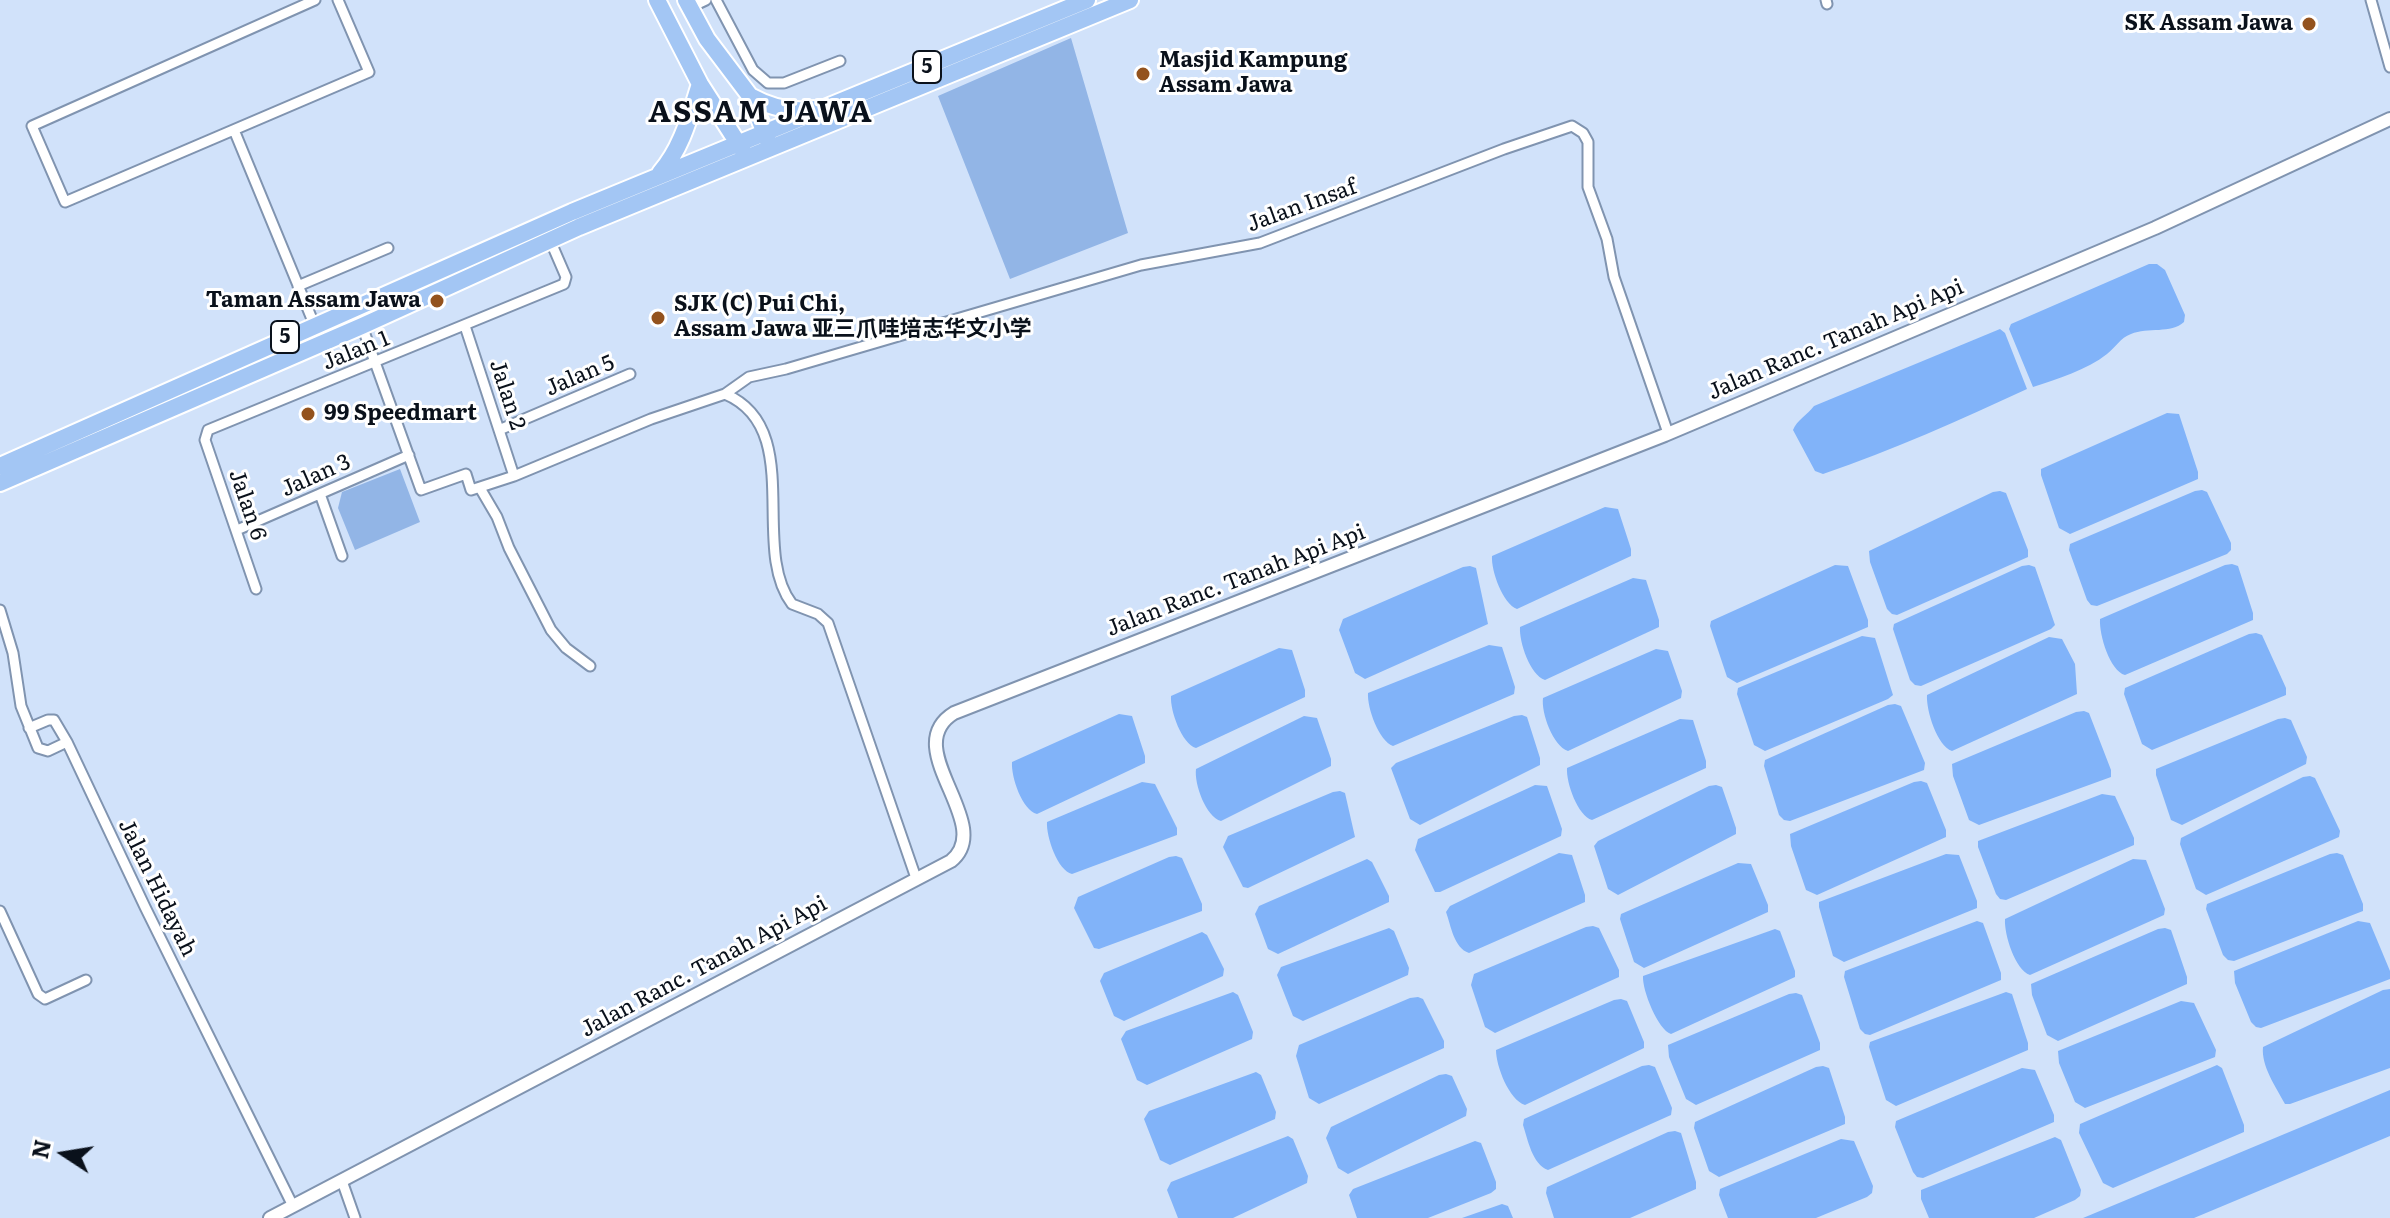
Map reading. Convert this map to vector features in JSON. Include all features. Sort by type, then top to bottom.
[{"type":"highway","points":[[657,0],[738,151]]},
{"type":"highway","name":"5","points":[[773,142],[834,105],[1087,0]]},
{"type":"highway","name":"5","points":[[0,466],[314,324],[656,177],[773,142],[1130,0]]},
{"type":"highway","points":[[688,4],[707,39],[750,96],[773,142]]},
{"type":"highway","points":[[656,177],[673,159],[700,84]]},
{"type":"highway","points":[[750,96],[787,110],[834,105]]},
{"type":"highway","name":"5","points":[[0,483],[649,197],[738,151]]},
{"type":"street","points":[[315,0],[32,126],[65,202],[369,72],[338,0]]},
{"type":"street","points":[[688,4],[706,0]]},
{"type":"street","points":[[716,0],[753,70],[768,83],[784,83],[840,61]]},
{"type":"street","points":[[2371,0],[2390,67]]},
{"type":"street","name":"Jalan Ranc. Tanah Api Api","points":[[270,1218],[958,856],[965,832],[935,745],[939,726],[954,713],[1668,433],[2155,228],[2390,119]]},
{"type":"street","name":"Jalan Insaf","points":[[725,394],[749,377],[764,372],[786,369],[1028,296],[1141,265],[1260,243],[1572,126],[1583,133],[1588,142],[1591,200],[1602,222],[1614,277],[1668,433]]},
{"type":"street","points":[[234,130],[314,324]]},
{"type":"street","name":"Jalan 1","points":[[206,433],[564,284],[566,277],[550,240]]},
{"type":"street","points":[[298,286],[388,248]]},
{"type":"street","points":[[362,326],[421,490],[466,474],[471,490],[480,488],[651,419],[725,394],[742,403],[763,433],[770,459],[775,544],[781,579],[792,604],[818,614],[828,623],[916,878]]},
{"type":"street","name":"Jalan 2","points":[[465,326],[514,476]]},
{"type":"street","name":"Jalan 5","points":[[499,430],[630,374]]},
{"type":"street","name":"Jalan 6","points":[[206,433],[205,440],[256,589]]},
{"type":"street","name":"Jalan 3","points":[[237,530],[409,455]]},
{"type":"street","points":[[480,488],[551,630],[566,648],[590,666]]},
{"type":"street","points":[[320,494],[342,556]]},
{"type":"street","points":[[0,610],[13,653],[21,706],[29,728],[38,748],[43,751],[67,742],[54,720],[29,728]]},
{"type":"street","name":"Jalan Hidayah","points":[[67,742],[293,1206]]},
{"type":"street","points":[[0,911],[38,994],[45,999],[52,997],[86,980]]},
{"type":"street","points":[[342,1181],[355,1218]]},
{"type":"shaded area","points":[[1071,38],[1128,233],[1010,279],[938,96]]},
{"type":"shaded area","points":[[2149,264],[2157,264],[2165,270],[2185,315],[2184,322],[2173,328],[2131,334],[2090,365],[2033,387],[2009,329],[2011,324]]},
{"type":"shaded area","points":[[2000,329],[2005,333],[2027,389],[1875,455],[1823,474],[1815,471],[1793,430],[1814,406]]},
{"type":"shaded area","points":[[2167,413],[2179,414],[2198,479],[2070,534],[2059,528],[2041,469]]},
{"type":"shaded area","points":[[400,469],[420,522],[355,550],[338,508],[342,492]]},
{"type":"shaded area","points":[[2202,490],[2207,492],[2231,543],[2231,550],[2097,606],[2091,605],[2069,550],[2070,544]]},
{"type":"shaded area","points":[[2000,491],[2006,493],[2028,557],[1897,615],[1892,614],[1887,609],[1869,551]]},
{"type":"shaded area","points":[[1605,507],[1618,509],[1631,556],[1517,609],[1512,606],[1499,586],[1492,556]]},
{"type":"shaded area","points":[[2232,564],[2238,566],[2253,620],[2125,675],[2115,667],[2104,643],[2100,619]]},
{"type":"shaded area","points":[[1835,565],[1848,566],[1868,627],[1737,683],[1727,677],[1711,621]]},
{"type":"shaded area","points":[[2029,565],[2035,567],[2055,625],[1921,686],[1915,685],[1910,680],[1894,624]]},
{"type":"shaded area","points":[[1470,566],[1476,568],[1488,624],[1365,679],[1355,673],[1339,630],[1343,619]]},
{"type":"shaded area","points":[[1633,578],[1646,580],[1659,627],[1545,680],[1540,677],[1526,657],[1520,627]]},
{"type":"shaded area","points":[[2256,633],[2262,635],[2286,688],[2286,695],[2152,750],[2142,744],[2124,694],[2125,688]]},
{"type":"shaded area","points":[[1862,636],[1875,638],[1893,695],[1765,751],[1754,745],[1737,694],[1738,688]]},
{"type":"shaded area","points":[[2049,637],[2062,639],[2075,664],[2077,694],[1952,751],[1947,748],[1934,727],[1927,695]]},
{"type":"shaded area","points":[[1489,645],[1502,647],[1515,687],[1514,694],[1393,746],[1383,738],[1372,715],[1368,693]]},
{"type":"shaded area","points":[[1279,648],[1292,650],[1305,697],[1196,748],[1191,745],[1178,726],[1171,696]]},
{"type":"shaded area","points":[[1656,649],[1668,651],[1682,691],[1681,698],[1568,751],[1557,743],[1544,712],[1543,698]]},
{"type":"shaded area","points":[[1895,704],[1901,706],[1925,763],[1924,770],[1790,821],[1779,815],[1764,766],[1765,760]]},
{"type":"shaded area","points":[[2084,711],[2089,713],[2111,777],[1979,825],[1969,820],[1953,776],[1952,764]]},
{"type":"shaded area","points":[[1119,714],[1132,716],[1145,763],[1037,814],[1032,811],[1018,792],[1012,762]]},
{"type":"shaded area","points":[[1522,715],[1527,717],[1540,765],[1420,825],[1410,819],[1391,768],[1396,763]]},
{"type":"shaded area","points":[[1304,716],[1317,718],[1331,766],[1221,821],[1210,813],[1202,799],[1196,769]]},
{"type":"shaded area","points":[[2285,718],[2291,720],[2307,757],[2306,764],[2182,825],[2171,820],[2156,769]]},
{"type":"shaded area","points":[[1680,719],[1693,720],[1706,768],[1592,820],[1582,812],[1574,798],[1567,768]]},
{"type":"shaded area","points":[[2310,776],[2315,778],[2340,831],[2339,837],[2206,895],[2196,889],[2180,844],[2181,838]]},
{"type":"shaded area","points":[[1921,781],[1927,783],[1946,837],[1817,895],[1806,890],[1790,834]]},
{"type":"shaded area","points":[[1142,782],[1155,784],[1177,828],[1177,835],[1072,874],[1067,872],[1054,852],[1047,822]]},
{"type":"shaded area","points":[[1535,785],[1547,786],[1562,829],[1561,836],[1435,892],[1415,850],[1418,839]]},
{"type":"shaded area","points":[[1716,785],[1722,787],[1736,834],[1618,895],[1608,889],[1594,846],[1598,841]]},
{"type":"shaded area","points":[[1340,791],[1345,793],[1355,837],[1248,888],[1243,887],[1223,847],[1228,836]]},
{"type":"shaded area","points":[[2102,794],[2115,796],[2134,838],[2134,845],[2006,900],[2000,899],[1978,841]]},
{"type":"shaded area","points":[[1559,853],[1572,855],[1585,902],[1469,953],[1460,946],[1446,912],[1450,906]]},
{"type":"shaded area","points":[[2337,853],[2343,855],[2363,911],[2234,961],[2223,955],[2206,909],[2207,904]]},
{"type":"shaded area","points":[[1946,854],[1959,855],[1977,908],[1844,962],[1833,956],[1819,902]]},
{"type":"shaded area","points":[[1176,856],[1182,858],[1202,904],[1202,911],[1099,949],[1094,948],[1074,908],[1078,897]]},
{"type":"shaded area","points":[[1367,859],[1372,862],[1389,902],[1278,954],[1268,949],[1255,914],[1259,906]]},
{"type":"shaded area","points":[[2133,859],[2146,860],[2165,909],[2164,915],[2030,975],[2025,972],[2012,951],[2005,919]]},
{"type":"shaded area","points":[[1738,863],[1751,864],[1768,912],[1644,968],[1634,962],[1621,914]]},
{"type":"shaded area","points":[[1977,921],[1983,923],[2001,980],[1870,1035],[1860,1029],[1844,977],[1845,971]]},
{"type":"shaded area","points":[[2358,921],[2370,923],[2390,971],[2390,979],[2261,1028],[2251,1022],[2235,983],[2234,971]]},
{"type":"shaded area","points":[[1593,926],[1599,928],[1619,970],[1619,977],[1495,1033],[1485,1027],[1471,985],[1474,974]]},
{"type":"shaded area","points":[[1389,928],[1394,931],[1409,968],[1408,975],[1303,1021],[1293,1016],[1277,975],[1281,967]]},
{"type":"shaded area","points":[[2165,928],[2171,930],[2187,984],[2058,1041],[2047,1035],[2031,984]]},
{"type":"shaded area","points":[[1775,929],[1780,931],[1795,977],[1671,1034],[1666,1031],[1652,1009],[1643,976]]},
{"type":"shaded area","points":[[1202,932],[1207,935],[1224,969],[1223,976],[1124,1021],[1114,1016],[1100,981],[1104,973]]},
{"type":"shaded area","points":[[2390,989],[2390,1068],[2285,1104],[2267,1069],[2263,1047]]},
{"type":"shaded area","points":[[1233,992],[1238,995],[1253,1032],[1252,1039],[1147,1085],[1137,1080],[1121,1039],[1126,1031]]},
{"type":"shaded area","points":[[2006,992],[2012,994],[2028,1050],[1896,1106],[1886,1100],[1870,1042]]},
{"type":"shaded area","points":[[1796,993],[1802,995],[1820,1050],[1696,1105],[1686,1099],[1669,1057],[1668,1045]]},
{"type":"shaded area","points":[[1418,997],[1423,999],[1444,1041],[1444,1048],[1319,1104],[1309,1098],[1296,1056],[1299,1045]]},
{"type":"shaded area","points":[[1621,999],[1627,1001],[1644,1048],[1525,1105],[1514,1097],[1501,1073],[1496,1050]]},
{"type":"shaded area","points":[[2181,1001],[2194,1003],[2216,1050],[2215,1057],[2085,1108],[2075,1102],[2059,1063],[2058,1051]]},
{"type":"shaded area","points":[[1649,1065],[1655,1067],[1672,1108],[1671,1115],[1548,1170],[1538,1163],[1529,1144],[1524,1119]]},
{"type":"shaded area","points":[[2217,1065],[2222,1068],[2244,1132],[2113,1188],[2103,1183],[2079,1133],[2080,1124]]},
{"type":"shaded area","points":[[1823,1066],[1829,1068],[1845,1124],[1719,1177],[1709,1171],[1694,1128],[1695,1122]]},
{"type":"shaded area","points":[[2022,1068],[2035,1070],[2054,1115],[2054,1122],[1923,1178],[1917,1177],[1895,1127],[1896,1121]]},
{"type":"shaded area","points":[[1256,1072],[1261,1075],[1276,1112],[1275,1119],[1170,1165],[1160,1160],[1144,1119],[1149,1111]]},
{"type":"shaded area","points":[[1446,1074],[1452,1076],[1467,1109],[1466,1116],[1348,1174],[1338,1168],[1326,1138],[1331,1127]]},
{"type":"shaded area","points":[[2390,1090],[2390,1136],[2194,1218],[2083,1218]]},
{"type":"shaded area","points":[[1675,1131],[1681,1133],[1696,1189],[1630,1218],[1554,1218],[1547,1187]]},
{"type":"shaded area","points":[[1288,1136],[1293,1139],[1308,1176],[1307,1183],[1233,1218],[1178,1218],[1167,1190],[1171,1182]]},
{"type":"shaded area","points":[[2055,1137],[2061,1140],[2081,1190],[2075,1200],[2034,1218],[1929,1218],[1921,1199],[1921,1190]]},
{"type":"shaded area","points":[[1841,1139],[1854,1141],[1873,1186],[1872,1193],[1867,1197],[1816,1218],[1728,1218],[1719,1195],[1720,1189]]},
{"type":"shaded area","points":[[1475,1141],[1481,1143],[1496,1182],[1496,1189],[1491,1193],[1428,1218],[1357,1218],[1349,1195],[1353,1189]]},
{"type":"shaded area","points":[[1502,1204],[1508,1206],[1513,1218],[1462,1218]]},
{"type":"place","name":"SK Assam Jawa","points":[[2309,24]]},
{"type":"place","name":"Masjid Kampung Assam Jawa","points":[[1143,74]]},
{"type":"place","name":"Taman Assam Jawa","points":[[437,301]]},
{"type":"place","name":"SJK (C) Pui Chi, Assam Jawa 亚三爪哇培志华文小学","points":[[658,318]]},
{"type":"place","name":"99 Speedmart","points":[[308,414]]},
{"type":"district","name":"ASSAM JAWA","points":[[761,113]]}]
